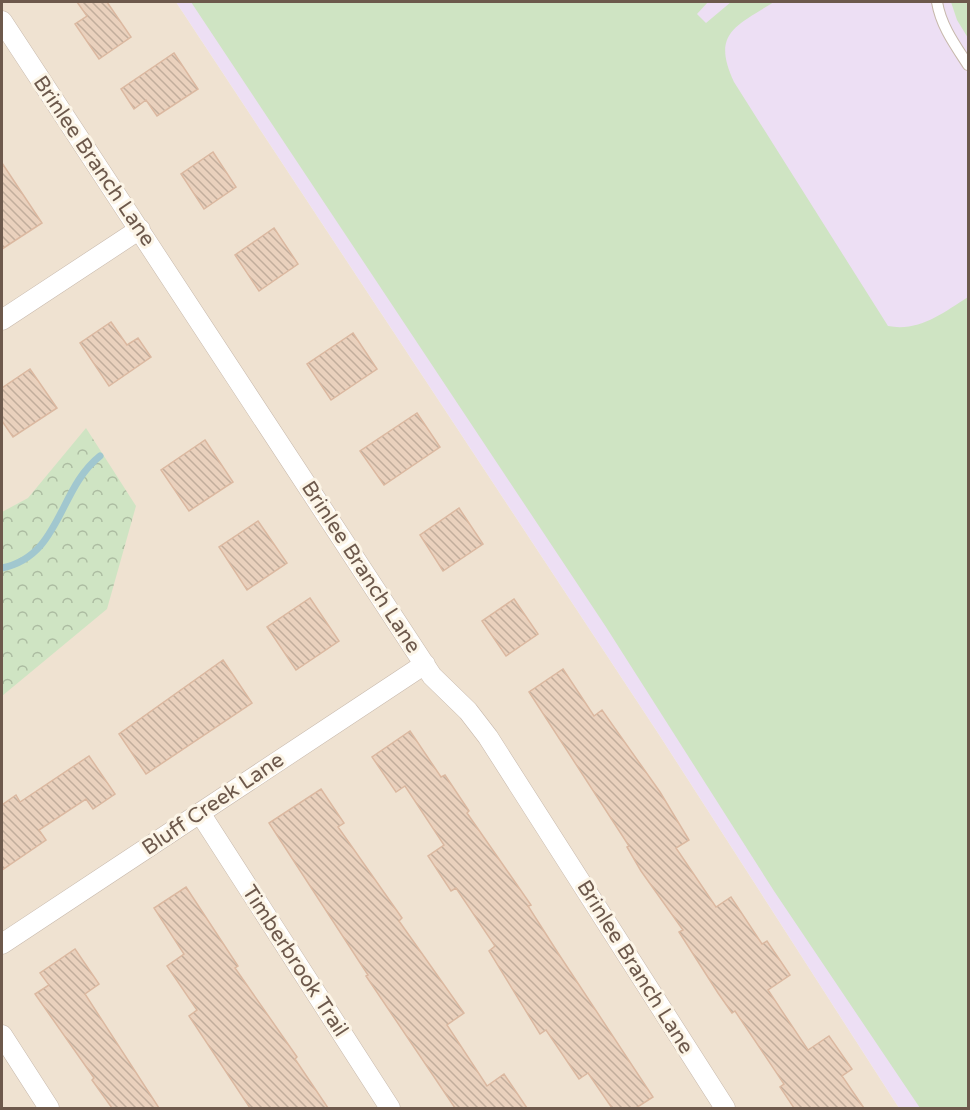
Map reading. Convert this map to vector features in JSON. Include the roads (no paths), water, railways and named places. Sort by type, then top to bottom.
[{"type":"street","name":"Brinlee Branch Lane","points":[[2,21],[425,664],[439,684],[468,711],[488,737],[725,1108]]},
{"type":"street","points":[[2,320],[140,229]]},
{"type":"street","name":"Bluff Creek Lane","points":[[2,944],[425,664]]},
{"type":"street","name":"Timberbrook Trail","points":[[200,813],[390,1108]]},
{"type":"street","points":[[2,1035],[49,1108]]},
{"type":"lane","points":[[938,2],[948,33],[969,65]]},
{"type":"waterway","points":[[2,568],[21,561],[36,550],[48,536],[75,486],[100,456]]}]
